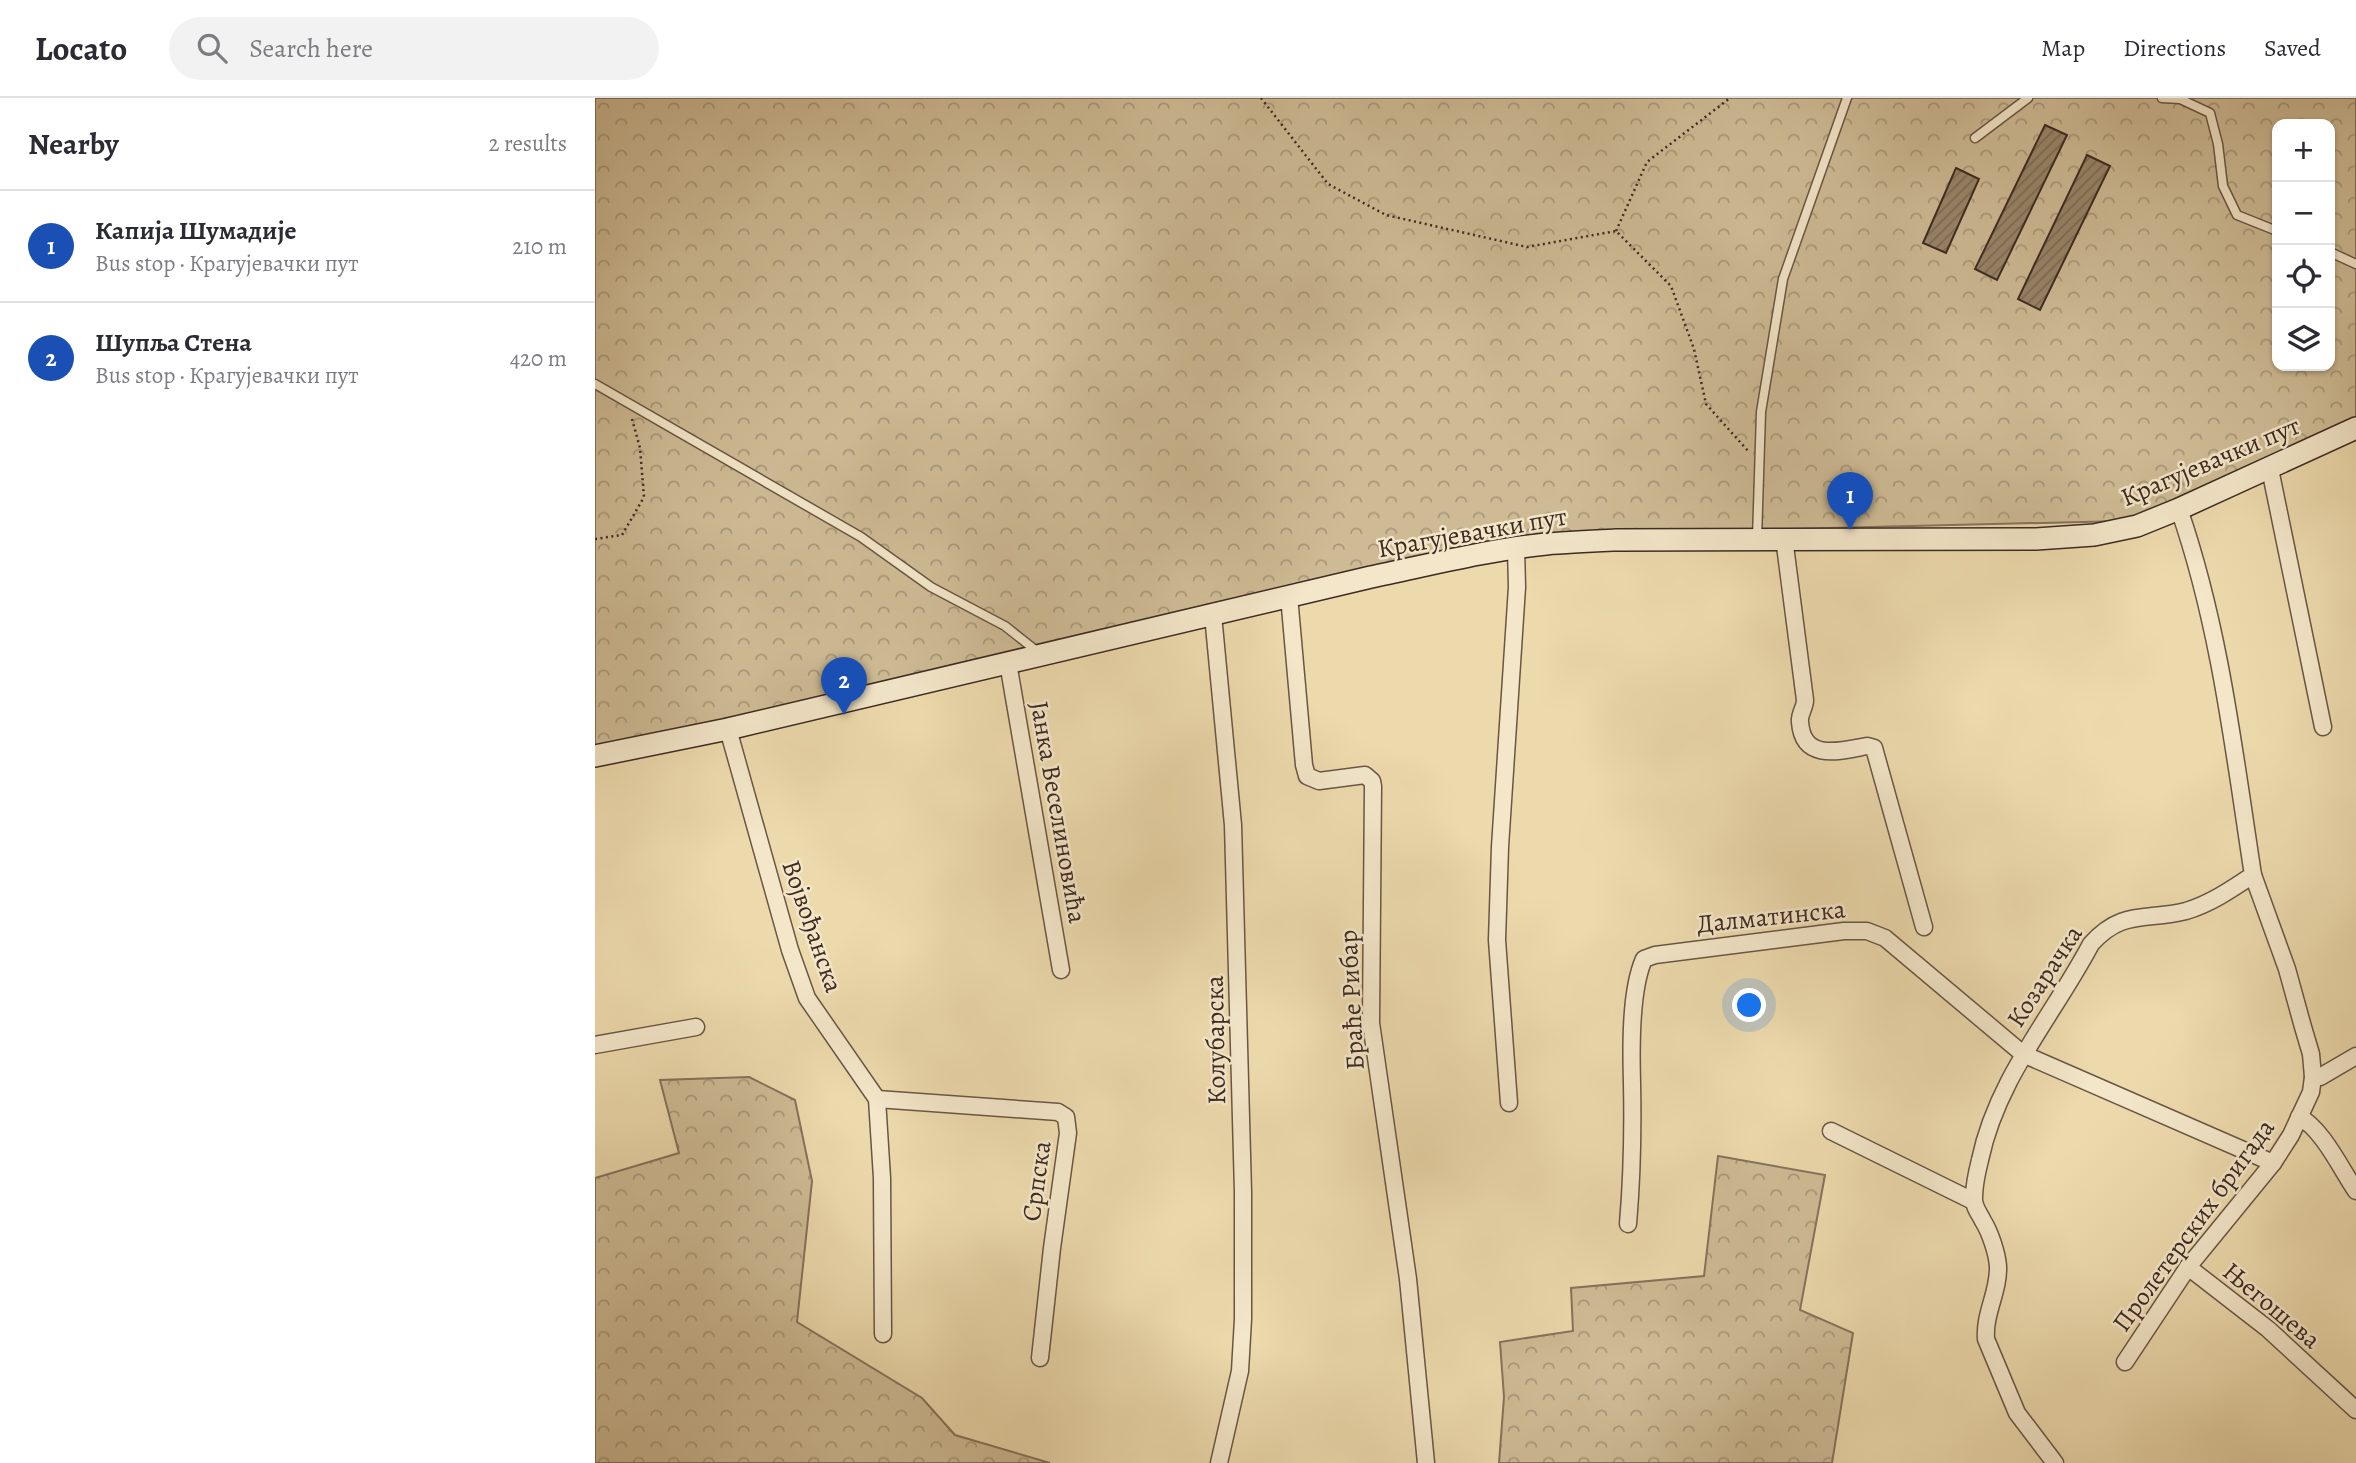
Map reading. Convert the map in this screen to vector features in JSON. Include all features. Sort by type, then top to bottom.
[{"type":"main road","name":"Крагујевачки пут","points":[[595,756],[728,729],[1289,596],[1517,548],[1616,540],[2063,538],[2094,535],[2137,526],[2179,509],[2356,428]]},
{"type":"street","points":[[2270,469],[2323,727]]},
{"type":"street","points":[[2179,509],[2201,578],[2221,672],[2253,875]]},
{"type":"street","points":[[1784,538],[1805,700],[1805,708],[1800,716],[1802,734],[1811,746],[1824,752],[1867,746],[1874,748],[1924,927]]},
{"type":"street","points":[[1509,1103],[1497,940],[1517,548]]},
{"type":"street","name":"Браће Рибар","points":[[1289,596],[1307,776],[1319,781],[1365,775],[1372,781],[1373,786],[1371,1023],[1408,1279],[1426,1463]]},
{"type":"street","name":"Колубарска","points":[[1213,615],[1233,825],[1243,1192],[1243,1319],[1240,1371],[1219,1463]]},
{"type":"street","name":"Јанка Веселиновића","points":[[1008,663],[1061,970]]},
{"type":"street","name":"Војвођанска","points":[[728,729],[790,950],[807,998],[877,1099]]},
{"type":"street","name":"Козарачка","points":[[1973,1201],[1988,1126],[2023,1054],[2091,944],[2104,929],[2129,918],[2186,911],[2223,895],[2253,875]]},
{"type":"street","name":"Пролетерских бригада","points":[[2125,1362],[2187,1267],[2273,1163],[2311,1092],[2311,1054],[2287,969],[2253,875]]},
{"type":"street","name":"Далматинска","points":[[1628,1224],[1632,1179],[1632,1034],[1641,966],[1648,957],[1844,931],[1867,931],[1885,938],[2023,1054],[2273,1163]]},
{"type":"street","points":[[595,1045],[696,1027]]},
{"type":"street","points":[[2313,1077],[2320,1077],[2356,1055]]},
{"type":"street","points":[[877,1099],[882,1178],[883,1334]]},
{"type":"street","name":"Српска","points":[[877,1099],[1058,1112],[1066,1117],[1067,1133],[1040,1358]]},
{"type":"street","points":[[2299,1117],[2309,1122],[2321,1137],[2356,1191]]},
{"type":"street","points":[[1831,1131],[1973,1201],[1984,1222],[1998,1266],[1995,1293],[1988,1310],[1986,1339],[2017,1413],[2055,1463]]},
{"type":"street","name":"Његошева","points":[[2187,1267],[2268,1329],[2356,1410]]},
{"type":"lane","points":[[1757,539],[1761,412],[1783,279],[1847,98]]},
{"type":"lane","points":[[1975,138],[2028,98]]},
{"type":"lane","points":[[2162,98],[2180,99],[2210,113],[2218,144],[2223,186],[2237,215],[2272,229]]},
{"type":"lane","points":[[2335,254],[2356,264]]},
{"type":"lane","points":[[595,384],[860,537],[931,586],[1005,626],[1042,655]]},
{"type":"path","points":[[1261,98],[1328,184],[1386,215],[1527,247],[1616,231]]},
{"type":"path","points":[[1616,231],[1647,162],[1730,98]]},
{"type":"path","points":[[1616,231],[1671,286],[1693,349],[1706,404],[1759,463]]},
{"type":"path","points":[[595,539],[622,535],[644,497],[640,448],[628,404]]},
{"type":"green space","points":[[595,98],[2356,98],[2356,420],[2124,521],[1530,535],[1447,550],[960,669],[595,751]]},
{"type":"green space","points":[[749,1077],[795,1100],[812,1181],[797,1322],[922,1398],[955,1435],[1050,1463],[595,1463],[595,1178],[679,1153],[660,1080]]},
{"type":"green space","points":[[1718,1156],[1825,1175],[1800,1310],[1853,1333],[1832,1463],[1499,1463],[1504,1397],[1500,1342],[1573,1331],[1571,1288],[1704,1276]]},
{"type":"building","points":[[2045,125],[2067,135],[1997,280],[1975,269]]},
{"type":"building","points":[[2087,155],[2110,166],[2040,310],[2018,299]]},
{"type":"building","points":[[1956,168],[1979,179],[1946,253],[1923,243]]},
{"type":"place","name":"Капија Шумадије","points":[[1850,530]]},
{"type":"place","name":"Шупља Стена","points":[[844,715]]}]
